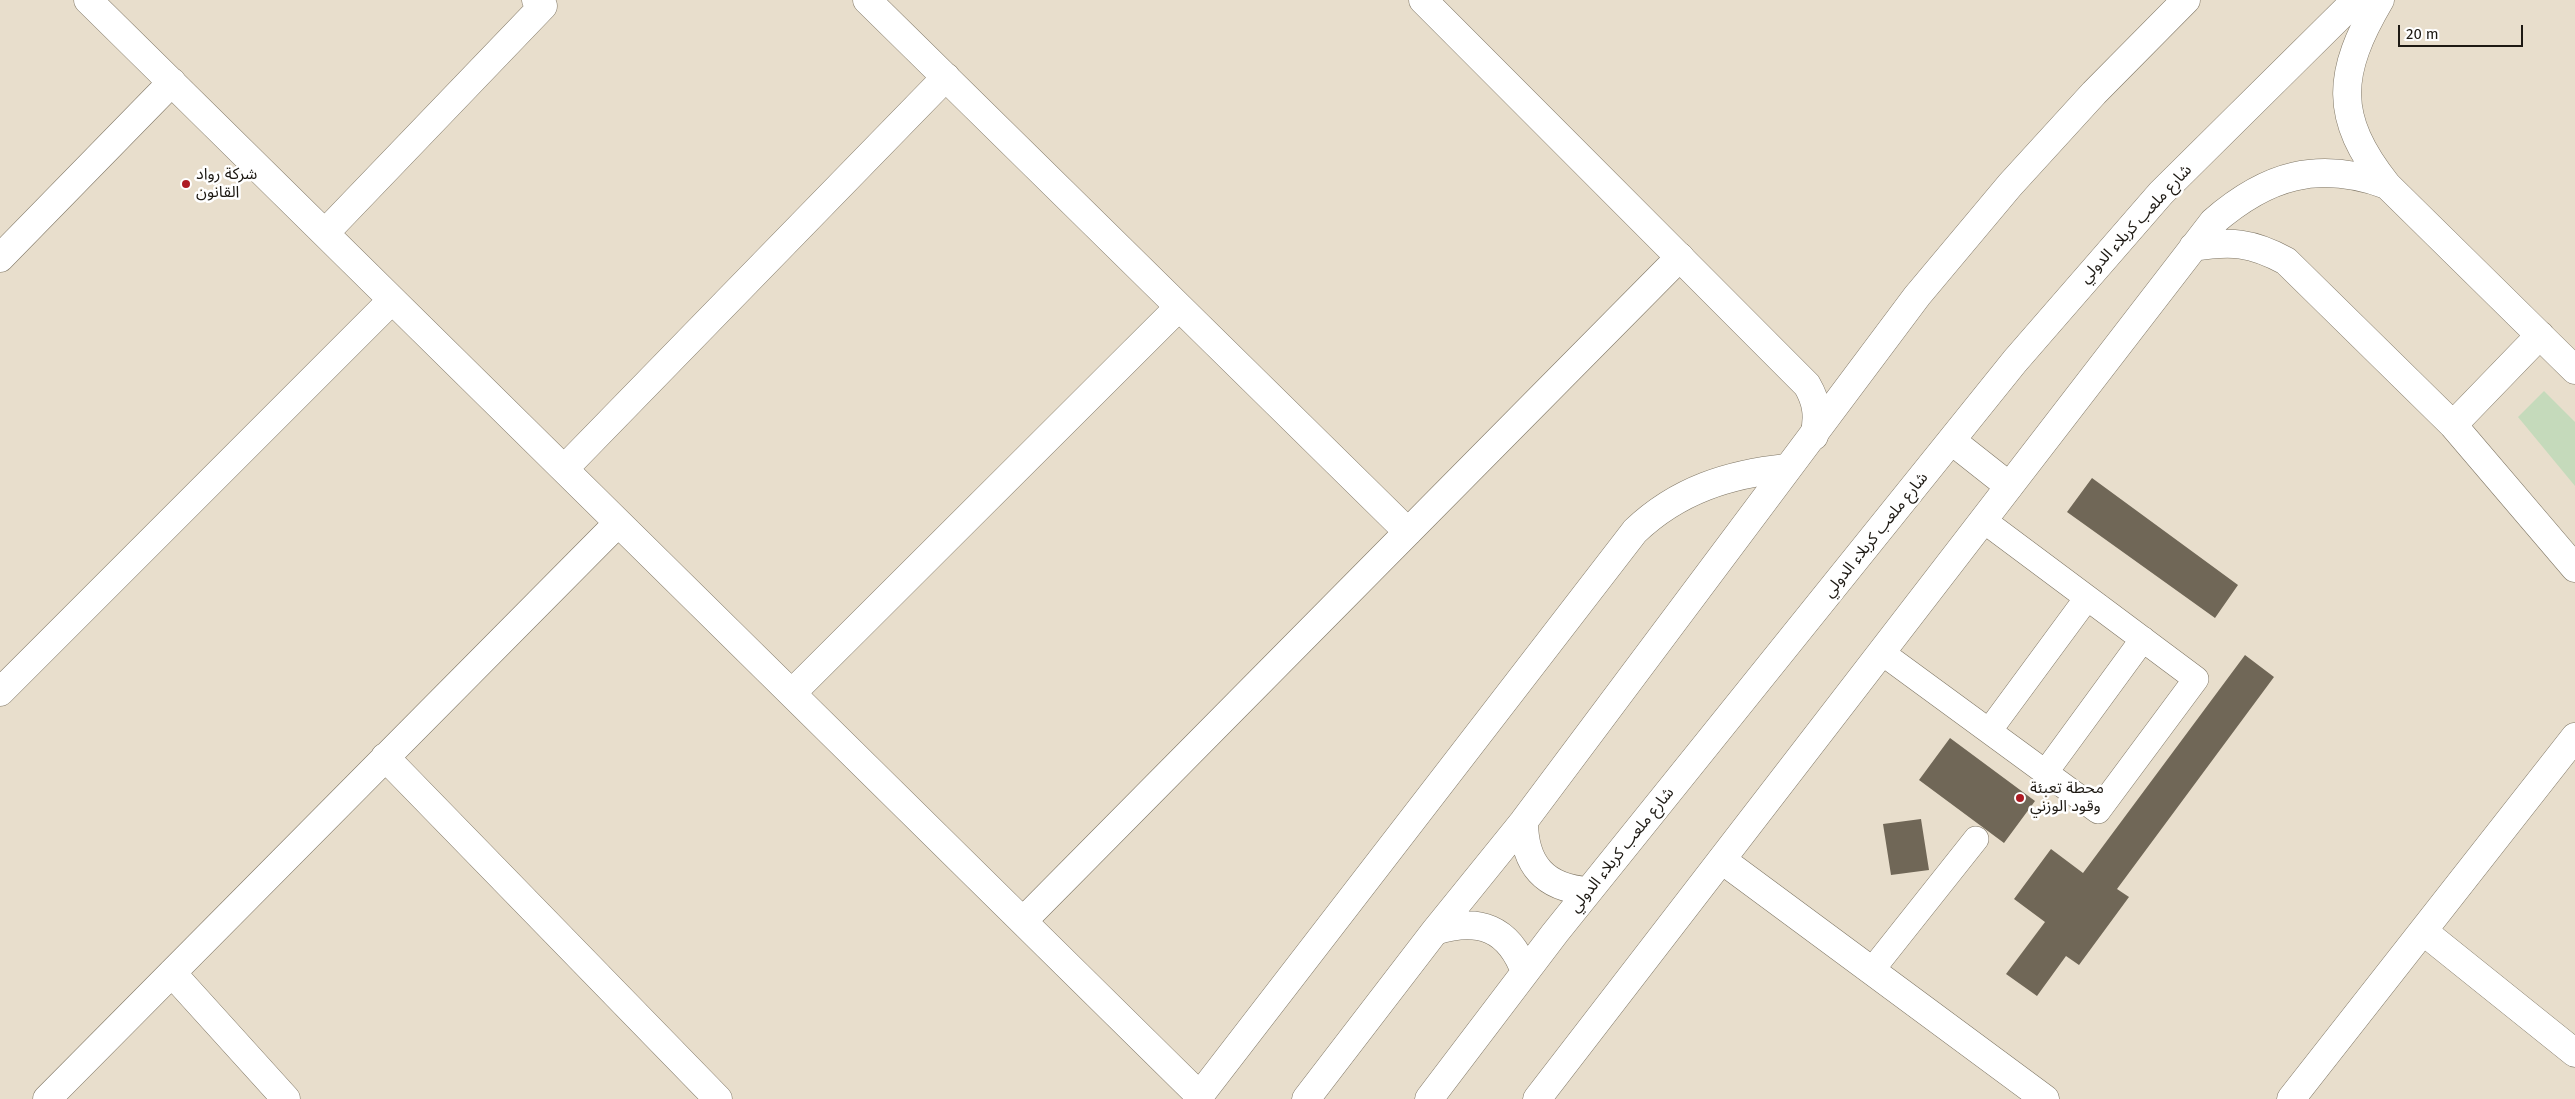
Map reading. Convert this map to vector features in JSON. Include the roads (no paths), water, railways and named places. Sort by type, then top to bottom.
[{"type":"street","points":[[88,0],[1023,921],[1199,1097],[1635,531],[1670,502],[1693,490],[1742,474],[1787,468]]},
{"type":"street","points":[[325,233],[543,6],[536,0]]},
{"type":"street","points":[[867,0],[1408,532]]},
{"type":"street","points":[[1423,0],[1807,385],[1814,396],[1817,411],[1818,423],[1814,436]]},
{"type":"street","points":[[1306,1099],[1435,931],[1524,821],[1917,296],[2010,185],[2094,94],[2186,0]]},
{"type":"street","name":"شارع ملعب كربلاء الدولي","points":[[1429,1099],[1588,891],[2015,361],[2161,193],[2356,0]]},
{"type":"street","points":[[2380,0],[2360,34],[2351,65],[2347,94],[2349,120],[2363,153],[2387,185],[2575,370]]},
{"type":"street","points":[[564,469],[946,77]]},
{"type":"street","points":[[0,258],[172,82]]},
{"type":"street","points":[[1537,1099],[2213,222],[2237,201],[2265,185],[2296,176],[2328,172],[2360,175],[2387,185]]},
{"type":"street","points":[[2193,247],[2225,242],[2246,244],[2267,251],[2286,261],[2453,425],[2575,568]]},
{"type":"street","points":[[1023,921],[1680,257]]},
{"type":"street","points":[[0,692],[392,300]]},
{"type":"street","points":[[792,693],[1179,307]]},
{"type":"street","points":[[2453,425],[2540,335]]},
{"type":"street","points":[[1952,441],[2009,486]]},
{"type":"street","points":[[47,1099],[618,523]]},
{"type":"street","points":[[2291,1099],[2575,737]]},
{"type":"street","points":[[385,757],[718,1099]]},
{"type":"street","points":[[1524,821],[1524,840],[1529,856],[1540,872],[1553,883],[1571,890],[1588,891]]},
{"type":"street","points":[[1722,860],[2045,1099]]},
{"type":"street","points":[[1435,931],[1454,925],[1472,924],[1490,930],[1506,940],[1518,954],[1525,972]]},
{"type":"street","points":[[2422,931],[2575,1053]]},
{"type":"street","points":[[172,973],[286,1099]]},
{"type":"lane","points":[[1881,652],[2098,811],[2196,679],[1983,520]]},
{"type":"lane","points":[[1989,731],[2088,598]]},
{"type":"lane","points":[[2046,773],[2143,639]]},
{"type":"lane","points":[[1872,970],[1976,839]]},
{"type":"place","name":"شركة رواد القانون","points":[[186,184]]},
{"type":"place","name":"محطة تعبئة وقود الوزني","points":[[2020,798]]}]
